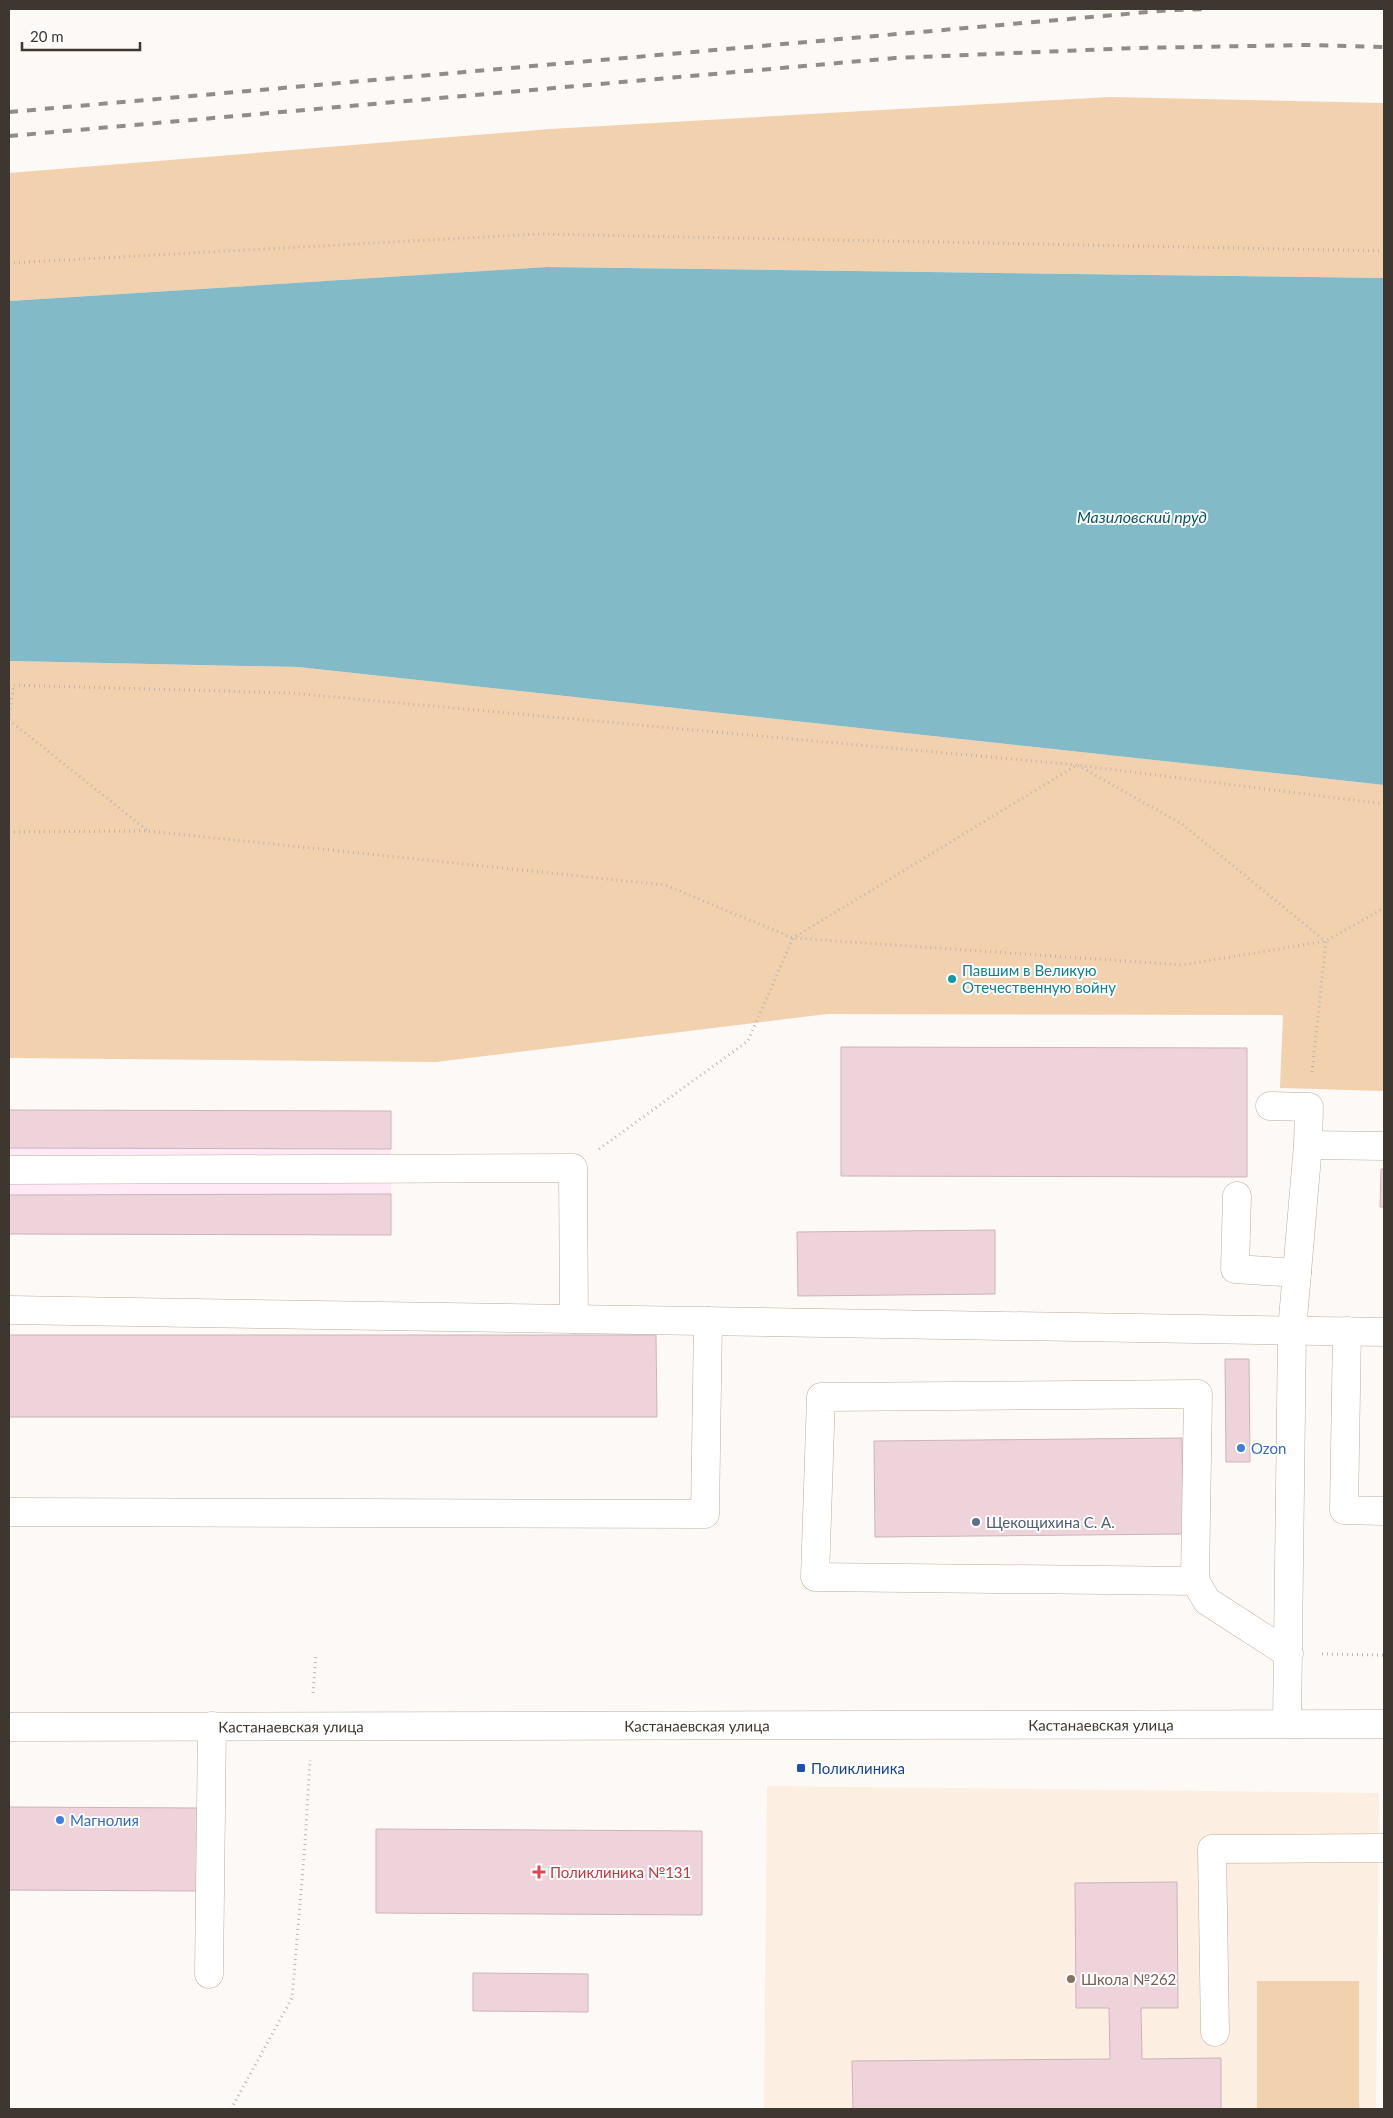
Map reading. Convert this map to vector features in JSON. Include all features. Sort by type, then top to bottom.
[{"type":"street","points":[[1270,1106],[1309,1107],[1308,1145],[1292,1330],[1287,1724]]},
{"type":"street","points":[[1308,1145],[1384,1146]]},
{"type":"street","points":[[9,1170],[574,1168],[574,1319]]},
{"type":"street","points":[[1237,1196],[1235,1269],[1296,1272]]},
{"type":"street","points":[[9,1310],[1384,1332]]},
{"type":"street","points":[[9,1512],[705,1514],[708,1321]]},
{"type":"street","points":[[1347,1332],[1344,1510],[1384,1511]]},
{"type":"street","points":[[1196,1581],[816,1577],[821,1397],[1198,1394],[1196,1581],[1207,1601],[1288,1654]]},
{"type":"street","name":"Кастанаевская улица","points":[[9,1727],[1384,1724]]},
{"type":"street","points":[[209,1974],[212,1726]]},
{"type":"street","points":[[1215,2032],[1212,1848],[1384,1848]]},
{"type":"path","points":[[9,263],[538,234],[1384,251]]},
{"type":"path","points":[[9,685],[290,693],[1077,765],[1384,804]]},
{"type":"path","points":[[9,714],[14,685]]},
{"type":"path","points":[[9,720],[148,831]]},
{"type":"path","points":[[574,1168],[748,1041],[793,938],[1077,765]]},
{"type":"path","points":[[1077,765],[1182,824],[1326,941]]},
{"type":"path","points":[[9,832],[148,831],[665,885],[793,938],[1182,965],[1326,941],[1384,908]]},
{"type":"path","points":[[1309,1107],[1326,941]]},
{"type":"path","points":[[231,2109],[292,1998],[305,1844],[316,1654]]},
{"type":"path","points":[[1288,1654],[1384,1655]]},
{"type":"shaded area","points":[[1109,97],[1384,103],[1384,278],[547,267],[9,301],[9,173],[550,129]]},
{"type":"shaded area","points":[[9,661],[298,667],[1384,785],[1384,1091],[1280,1088],[1283,1015],[827,1014],[436,1062],[9,1058]]},
{"type":"shaded area","points":[[9,1110],[391,1111],[391,1235],[9,1234]]},
{"type":"shaded area","name":"Школа №262","points":[[767,1786],[1379,1793],[1376,2109],[764,2109]]},
{"type":"shaded area","points":[[1257,1981],[1359,1981],[1359,2109],[1257,2109]]},
{"type":"water","name":"Мазиловский пруд","points":[[547,267],[1384,278],[1384,785],[298,667],[9,661],[9,301]]},
{"type":"building","points":[[841,1047],[1247,1048],[1247,1177],[841,1176]]},
{"type":"building","points":[[9,1110],[391,1111],[391,1149],[9,1148]]},
{"type":"building","points":[[1381,1169],[1384,1169],[1384,1207],[1380,1207]]},
{"type":"building","points":[[391,1194],[391,1235],[9,1234],[9,1195]]},
{"type":"building","points":[[995,1230],[995,1294],[798,1296],[797,1232]]},
{"type":"building","points":[[9,1335],[656,1335],[657,1417],[9,1417]]},
{"type":"building","points":[[1225,1359],[1249,1359],[1250,1462],[1226,1462]]},
{"type":"building","points":[[1182,1438],[1183,1534],[875,1537],[874,1441]]},
{"type":"building","points":[[9,1807],[198,1808],[198,1891],[9,1890]]},
{"type":"building","name":"Поликлиника №131","points":[[376,1829],[702,1831],[702,1915],[376,1913]]},
{"type":"building","points":[[1177,1882],[1178,2008],[1141,2008],[1142,2059],[1221,2058],[1221,2109],[853,2109],[852,2061],[1110,2059],[1109,2008],[1076,2008],[1075,1883]]},
{"type":"building","points":[[473,1973],[588,1974],[588,2012],[473,2011]]},
{"type":"railway","points":[[9,112],[1171,10],[1210,9]]},
{"type":"railway","points":[[9,136],[895,58],[1134,48],[1308,45],[1384,47]]},
{"type":"place","name":"Павшим в Великую Отечественную войну","points":[[952,979]]},
{"type":"place","name":"Ozon","points":[[1241,1448]]},
{"type":"place","name":"Щекощихина С. А.","points":[[976,1522]]},
{"type":"place","name":"Поликлиника","points":[[801,1768]]},
{"type":"place","name":"Магнолия","points":[[60,1820]]},
{"type":"place","name":"Поликлиника №131","points":[[539,1872]]},
{"type":"place","name":"Школа №262","points":[[1071,1979]]}]
